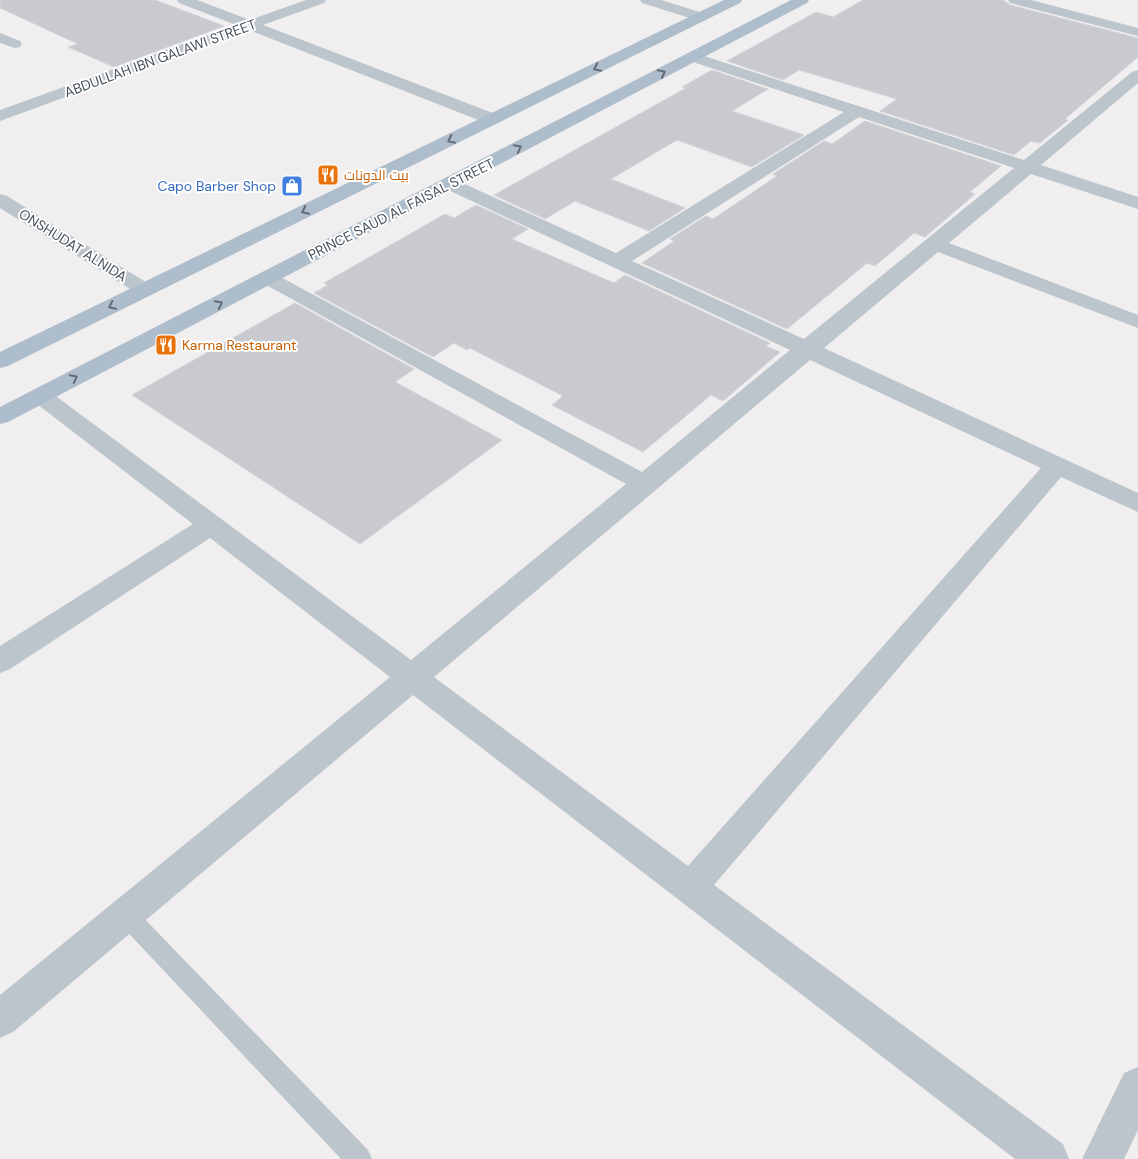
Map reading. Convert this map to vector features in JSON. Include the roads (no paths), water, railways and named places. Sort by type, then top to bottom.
[{"type":"main road","points":[[0,361],[735,0]]},
{"type":"main road","name":"PRINCE SAUD AL FAISAL STREET","points":[[0,417],[802,0]]},
{"type":"street","points":[[184,0],[492,120]]},
{"type":"street","name":"ABDULLAH IBN GALAWI STREET","points":[[0,116],[319,0]]},
{"type":"street","points":[[646,0],[700,17]]},
{"type":"street","points":[[1015,0],[1138,32]]},
{"type":"street","points":[[0,36],[15,44]]},
{"type":"street","points":[[692,57],[1138,203]]},
{"type":"street","points":[[0,1019],[1138,75]]},
{"type":"street","points":[[616,262],[858,111]]},
{"type":"street","points":[[450,184],[1138,503]]},
{"type":"street","name":"ONSHUDAT ALNIDA","points":[[0,200],[145,290]]},
{"type":"street","points":[[934,244],[1138,322]]},
{"type":"street","points":[[268,278],[645,484]]},
{"type":"street","points":[[41,396],[1048,1159]]},
{"type":"street","points":[[690,888],[1057,466]]},
{"type":"street","points":[[0,661],[211,525]]},
{"type":"street","points":[[1103,1159],[1138,1087]]},
{"type":"lane","points":[[126,915],[359,1159]]},
{"type":"place","name":"بيت الدونات","points":[[328,175]]},
{"type":"place","name":"Capo Barber Shop","points":[[292,186]]},
{"type":"place","name":"Karma Restaurant","points":[[166,345]]}]
